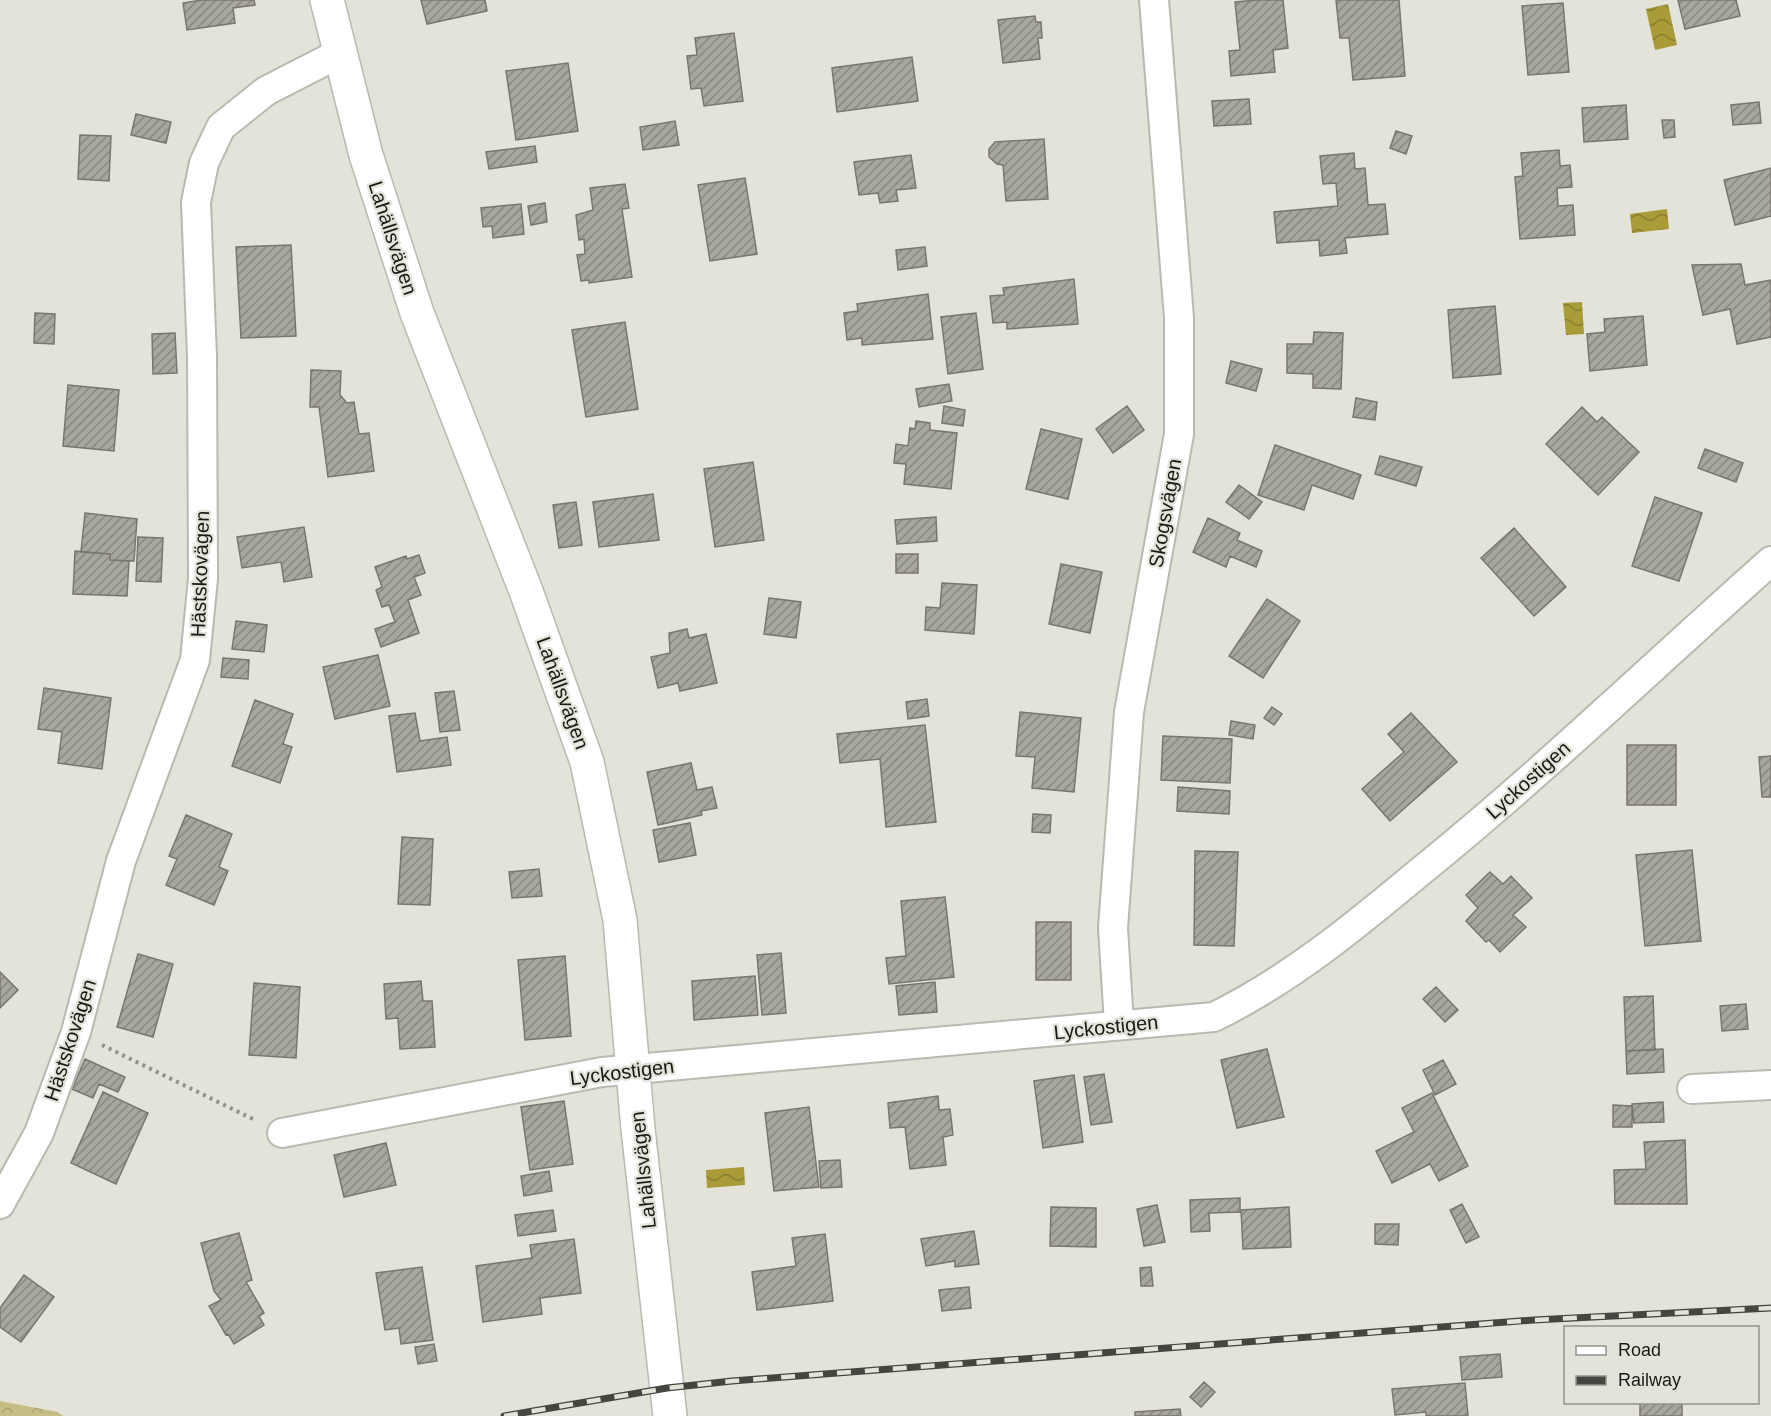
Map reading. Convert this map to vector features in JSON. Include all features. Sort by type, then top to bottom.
[{"type":"street","name":"Lahällsvägen","points":[[327,0],[366,155],[417,313],[526,591],[587,762],[620,920],[635,1069],[638,1129],[670,1416]]},
{"type":"street","name":"Skogsvägen","points":[[1119,1024],[1113,928],[1129,712],[1179,434],[1179,318],[1154,0]]},
{"type":"street","name":"Hästskovägen","points":[[0,1204],[39,1133],[76,1032],[121,861],[195,660],[203,578],[202,357],[196,202],[204,163],[221,127],[266,91],[340,53]]},
{"type":"street","name":"Lyckostigen","points":[[282,1133],[602,1072],[1214,1017],[1256,996],[1334,944],[1495,811],[1771,561]]},
{"type":"street","points":[[1692,1089],[1771,1085]]},
{"type":"path","points":[[76,1032],[224,1104]]},
{"type":"green space","points":[[0,1401],[58,1412],[63,1416],[0,1416]]},
{"type":"water","points":[[1668,4],[1677,45],[1655,50],[1646,9]]},
{"type":"water","points":[[1667,209],[1669,229],[1632,233],[1630,214]]},
{"type":"water","points":[[1582,302],[1584,334],[1566,335],[1563,303]]},
{"type":"water","points":[[744,1167],[745,1185],[707,1188],[706,1170]]},
{"type":"building","points":[[202,0],[254,0],[255,5],[233,8],[235,23],[187,30],[183,3]]},
{"type":"building","points":[[421,0],[485,0],[487,11],[427,24]]},
{"type":"building","points":[[1283,0],[1288,48],[1273,50],[1275,72],[1231,76],[1229,51],[1240,50],[1235,2]]},
{"type":"building","points":[[1336,0],[1399,0],[1405,76],[1353,80],[1349,38],[1340,38]]},
{"type":"building","points":[[1678,0],[1736,0],[1740,16],[1685,29]]},
{"type":"building","points":[[1563,3],[1569,72],[1528,75],[1522,6]]},
{"type":"building","points":[[1035,16],[1036,22],[1041,22],[1042,38],[1038,38],[1040,59],[1003,63],[998,20]]},
{"type":"building","points":[[734,33],[743,101],[704,106],[701,88],[691,89],[687,56],[697,55],[695,38]]},
{"type":"building","points":[[912,57],[918,101],[837,112],[832,68]]},
{"type":"building","points":[[568,63],[578,131],[516,140],[506,71]]},
{"type":"building","points":[[1249,99],[1251,124],[1214,126],[1212,101]]},
{"type":"building","points":[[1759,102],[1761,123],[1733,125],[1731,105]]},
{"type":"building","points":[[1626,105],[1628,139],[1584,142],[1582,108]]},
{"type":"building","points":[[136,114],[171,122],[166,143],[131,135]]},
{"type":"building","points":[[1662,120],[1674,120],[1675,137],[1664,138]]},
{"type":"building","points":[[675,121],[679,145],[643,150],[640,127]]},
{"type":"building","points":[[1396,131],[1412,136],[1406,154],[1390,148]]},
{"type":"building","points":[[80,135],[111,136],[109,181],[78,179]]},
{"type":"building","points":[[1044,139],[1048,199],[1006,201],[1003,165],[997,164],[989,157],[989,149],[995,142]]},
{"type":"building","points":[[535,146],[537,162],[489,169],[486,152]]},
{"type":"building","points":[[1559,150],[1560,166],[1570,165],[1572,187],[1557,188],[1558,206],[1573,205],[1575,235],[1520,239],[1515,177],[1523,176],[1521,153]]},
{"type":"building","points":[[1354,153],[1355,169],[1365,168],[1368,205],[1385,204],[1388,234],[1345,238],[1347,253],[1320,256],[1319,240],[1277,243],[1274,212],[1338,206],[1336,183],[1323,184],[1320,156]]},
{"type":"building","points":[[911,155],[916,188],[896,190],[898,201],[880,203],[878,193],[859,195],[854,162]]},
{"type":"building","points":[[1771,168],[1771,216],[1735,225],[1724,180]]},
{"type":"building","points":[[745,178],[757,254],[710,261],[698,185]]},
{"type":"building","points":[[625,184],[629,208],[622,209],[632,277],[589,283],[589,280],[581,281],[577,255],[585,254],[584,239],[579,240],[576,215],[593,210],[590,188]]},
{"type":"building","points":[[545,203],[547,222],[531,225],[528,206]]},
{"type":"building","points":[[521,204],[524,234],[493,238],[492,226],[483,227],[481,208]]},
{"type":"building","points":[[291,245],[296,336],[241,338],[236,247]]},
{"type":"building","points":[[925,247],[927,266],[898,270],[896,250]]},
{"type":"building","points":[[1741,264],[1745,285],[1771,280],[1771,337],[1737,344],[1730,309],[1703,315],[1692,265]]},
{"type":"building","points":[[1074,279],[1078,324],[1007,329],[1007,322],[993,323],[990,296],[1004,295],[1003,288]]},
{"type":"building","points":[[928,294],[933,339],[862,345],[862,338],[847,340],[844,313],[858,311],[857,304]]},
{"type":"building","points":[[1495,306],[1501,374],[1453,378],[1448,310]]},
{"type":"building","points":[[35,313],[55,314],[54,344],[34,343]]},
{"type":"building","points":[[976,313],[983,369],[948,374],[941,317]]},
{"type":"building","points":[[1643,316],[1647,365],[1590,371],[1587,334],[1605,332],[1604,319]]},
{"type":"building","points":[[625,322],[638,409],[586,417],[572,330]]},
{"type":"building","points":[[1314,332],[1343,333],[1341,389],[1313,388],[1313,374],[1287,373],[1287,344],[1313,344]]},
{"type":"building","points":[[175,333],[177,373],[153,374],[152,334]]},
{"type":"building","points":[[1231,361],[1262,369],[1256,391],[1226,383]]},
{"type":"building","points":[[311,370],[341,371],[340,395],[347,403],[354,402],[359,434],[369,433],[374,471],[328,477],[319,407],[310,407]]},
{"type":"building","points":[[949,384],[952,401],[919,407],[916,389]]},
{"type":"building","points":[[68,385],[119,390],[114,451],[63,446]]},
{"type":"building","points":[[1356,398],[1377,402],[1375,420],[1353,417]]},
{"type":"building","points":[[944,406],[965,410],[963,426],[942,423]]},
{"type":"building","points":[[1127,406],[1144,430],[1113,453],[1096,429]]},
{"type":"building","points":[[1582,407],[1597,422],[1602,417],[1639,452],[1598,495],[1546,444]]},
{"type":"building","points":[[916,421],[930,423],[930,430],[957,433],[951,489],[904,484],[906,464],[894,463],[896,444],[908,446],[910,428],[915,429]]},
{"type":"building","points":[[1041,429],[1082,439],[1068,499],[1026,489]]},
{"type":"building","points":[[1275,445],[1361,475],[1353,499],[1312,485],[1304,510],[1258,495]]},
{"type":"building","points":[[1705,449],[1743,463],[1736,482],[1698,468]]},
{"type":"building","points":[[1380,456],[1422,467],[1416,486],[1375,474]]},
{"type":"building","points":[[753,462],[764,540],[715,547],[704,469]]},
{"type":"building","points":[[1239,485],[1262,502],[1249,519],[1226,502]]},
{"type":"building","points":[[653,494],[659,540],[599,547],[593,502]]},
{"type":"building","points":[[1655,497],[1702,513],[1679,581],[1632,566]]},
{"type":"building","points":[[576,502],[582,545],[559,548],[553,505]]},
{"type":"building","points":[[85,513],[137,519],[134,561],[110,560],[110,554],[81,552]]},
{"type":"building","points":[[936,517],[937,541],[897,544],[895,520]]},
{"type":"building","points":[[1208,518],[1240,533],[1237,540],[1262,551],[1256,567],[1230,556],[1226,567],[1193,552]]},
{"type":"building","points":[[304,527],[312,577],[284,582],[281,562],[242,568],[237,537]]},
{"type":"building","points":[[1514,528],[1566,587],[1534,616],[1481,558]]},
{"type":"building","points":[[138,537],[163,538],[161,582],[136,581]]},
{"type":"building","points":[[75,551],[110,554],[110,560],[129,561],[127,596],[73,594]]},
{"type":"building","points":[[896,554],[918,554],[918,573],[896,573]]},
{"type":"building","points":[[419,555],[425,573],[414,577],[421,595],[408,600],[419,633],[381,647],[375,629],[395,622],[389,605],[382,607],[376,590],[382,587],[375,567],[406,556],[407,559]]},
{"type":"building","points":[[1061,564],[1102,572],[1090,633],[1049,624]]},
{"type":"building","points":[[942,583],[977,585],[974,634],[925,630],[926,607],[940,608]]},
{"type":"building","points":[[769,598],[801,602],[796,638],[764,634]]},
{"type":"building","points":[[1267,599],[1300,621],[1263,678],[1229,656]]},
{"type":"building","points":[[236,621],[267,625],[264,652],[232,649]]},
{"type":"building","points":[[687,629],[689,638],[706,634],[717,683],[680,691],[678,683],[658,688],[651,657],[670,653],[669,633]]},
{"type":"building","points":[[378,655],[390,706],[335,719],[323,667]]},
{"type":"building","points":[[223,658],[249,660],[248,679],[221,677]]},
{"type":"building","points":[[44,688],[111,698],[102,769],[58,763],[62,732],[38,729]]},
{"type":"building","points":[[454,691],[460,730],[440,732],[435,693]]},
{"type":"building","points":[[927,699],[929,716],[908,719],[906,702]]},
{"type":"building","points":[[255,700],[293,714],[283,744],[292,747],[280,783],[232,766]]},
{"type":"building","points":[[1272,707],[1282,714],[1274,725],[1264,718]]},
{"type":"building","points":[[1020,712],[1081,718],[1074,792],[1032,788],[1035,757],[1016,756]]},
{"type":"building","points":[[415,713],[420,741],[447,737],[451,765],[397,772],[389,716]]},
{"type":"building","points":[[1411,713],[1457,762],[1390,821],[1362,789],[1404,752],[1388,734]]},
{"type":"building","points":[[1231,721],[1255,725],[1253,739],[1229,735]]},
{"type":"building","points":[[925,725],[936,822],[886,827],[880,759],[840,763],[837,734]]},
{"type":"building","points":[[1163,736],[1232,739],[1230,783],[1161,780]]},
{"type":"building","points":[[1627,745],[1676,745],[1676,805],[1627,805]]},
{"type":"building","points":[[1771,756],[1771,797],[1762,797],[1759,757]]},
{"type":"building","points":[[691,763],[697,790],[712,787],[717,808],[701,811],[702,815],[658,825],[647,772]]},
{"type":"building","points":[[1178,787],[1230,791],[1229,814],[1177,811]]},
{"type":"building","points":[[1033,814],[1051,815],[1050,833],[1032,832]]},
{"type":"building","points":[[186,815],[232,834],[219,867],[228,871],[214,905],[166,885],[177,859],[169,856]]},
{"type":"building","points":[[690,823],[696,855],[659,862],[653,830]]},
{"type":"building","points":[[402,837],[433,839],[430,905],[398,904]]},
{"type":"building","points":[[1692,850],[1701,941],[1645,946],[1636,855]]},
{"type":"building","points":[[1195,851],[1238,852],[1234,946],[1194,945]]},
{"type":"building","points":[[539,869],[542,896],[512,898],[509,872]]},
{"type":"building","points":[[1490,872],[1503,884],[1511,876],[1532,898],[1513,915],[1526,927],[1500,952],[1489,940],[1486,942],[1466,921],[1478,908],[1466,895]]},
{"type":"building","points":[[945,897],[954,977],[889,984],[886,958],[906,956],[901,901]]},
{"type":"building","points":[[1036,922],[1071,922],[1071,980],[1036,980]]},
{"type":"building","points":[[781,953],[786,1013],[762,1015],[757,955]]},
{"type":"building","points":[[138,954],[173,964],[153,1037],[117,1027]]},
{"type":"building","points":[[565,956],[571,1036],[525,1040],[518,960]]},
{"type":"building","points":[[0,972],[18,990],[0,1008]]},
{"type":"building","points":[[755,976],[758,1015],[694,1020],[692,981]]},
{"type":"building","points":[[421,981],[423,1001],[432,1001],[435,1047],[400,1049],[398,1018],[386,1019],[384,984]]},
{"type":"building","points":[[935,982],[937,1012],[899,1015],[896,986]]},
{"type":"building","points":[[254,983],[300,987],[296,1058],[249,1055]]},
{"type":"building","points":[[1436,987],[1458,1010],[1445,1022],[1423,999]]},
{"type":"building","points":[[1653,996],[1655,1050],[1626,1051],[1624,997]]},
{"type":"building","points":[[1746,1004],[1748,1029],[1722,1031],[1720,1006]]},
{"type":"building","points":[[1267,1049],[1284,1117],[1237,1128],[1221,1060]]},
{"type":"building","points":[[1663,1049],[1664,1072],[1627,1074],[1626,1051]]},
{"type":"building","points":[[85,1059],[125,1077],[118,1092],[99,1084],[93,1098],[72,1089]]},
{"type":"building","points":[[1443,1060],[1456,1084],[1435,1095],[1423,1070]]},
{"type":"building","points":[[1104,1074],[1112,1122],[1091,1125],[1084,1077]]},
{"type":"building","points":[[1074,1075],[1083,1142],[1043,1148],[1034,1081]]},
{"type":"building","points":[[103,1092],[148,1113],[116,1184],[71,1163]]},
{"type":"building","points":[[1432,1093],[1468,1166],[1439,1181],[1430,1164],[1392,1183],[1376,1151],[1414,1132],[1402,1108]]},
{"type":"building","points":[[938,1096],[939,1110],[950,1109],[953,1135],[943,1137],[946,1165],[910,1169],[905,1127],[890,1128],[888,1103]]},
{"type":"building","points":[[564,1101],[573,1164],[530,1170],[521,1107]]},
{"type":"building","points":[[1663,1102],[1664,1122],[1634,1123],[1632,1104]]},
{"type":"building","points":[[1613,1105],[1632,1106],[1632,1127],[1613,1127]]},
{"type":"building","points":[[809,1107],[819,1187],[774,1191],[765,1113]]},
{"type":"building","points":[[1685,1140],[1687,1204],[1615,1204],[1614,1170],[1646,1169],[1644,1142]]},
{"type":"building","points":[[386,1143],[396,1185],[344,1197],[334,1155]]},
{"type":"building","points":[[840,1160],[842,1187],[821,1188],[819,1161]]},
{"type":"building","points":[[549,1171],[552,1191],[524,1196],[521,1176]]},
{"type":"building","points":[[1240,1198],[1240,1212],[1209,1213],[1210,1231],[1191,1232],[1190,1200]]},
{"type":"building","points":[[1462,1204],[1479,1237],[1466,1243],[1450,1210]]},
{"type":"building","points":[[1157,1205],[1165,1242],[1144,1246],[1137,1209]]},
{"type":"building","points":[[1051,1207],[1096,1208],[1096,1247],[1050,1246]]},
{"type":"building","points":[[1289,1207],[1291,1247],[1243,1249],[1241,1210]]},
{"type":"building","points":[[553,1210],[556,1231],[518,1236],[515,1215]]},
{"type":"building","points":[[1375,1224],[1399,1224],[1398,1245],[1375,1244]]},
{"type":"building","points":[[974,1231],[979,1264],[955,1267],[955,1261],[926,1266],[921,1239]]},
{"type":"building","points":[[239,1233],[252,1280],[246,1282],[264,1313],[259,1316],[264,1325],[234,1344],[209,1306],[221,1300],[214,1291],[201,1243]]},
{"type":"building","points":[[825,1234],[833,1301],[757,1310],[752,1272],[796,1266],[792,1238]]},
{"type":"building","points":[[574,1239],[581,1293],[540,1298],[542,1314],[483,1322],[476,1266],[532,1258],[530,1245]]},
{"type":"building","points":[[422,1267],[433,1340],[401,1344],[399,1328],[385,1330],[376,1273]]},
{"type":"building","points":[[1151,1267],[1153,1286],[1141,1286],[1140,1268]]},
{"type":"building","points":[[24,1275],[54,1297],[21,1342],[0,1327],[0,1308]]},
{"type":"building","points":[[969,1287],[971,1308],[942,1311],[939,1290]]},
{"type":"building","points":[[434,1344],[437,1361],[418,1364],[415,1347]]},
{"type":"building","points":[[1500,1354],[1502,1377],[1462,1380],[1460,1357]]},
{"type":"building","points":[[1204,1382],[1215,1392],[1201,1407],[1190,1397]]},
{"type":"building","points":[[1465,1383],[1468,1416],[1426,1416],[1426,1412],[1395,1415],[1392,1389]]},
{"type":"building","points":[[1640,1404],[1682,1404],[1682,1416],[1640,1416]]},
{"type":"building","points":[[1180,1409],[1181,1416],[1135,1416],[1135,1412]]},
{"type":"railway","points":[[504,1416],[667,1388],[732,1381],[1534,1320],[1771,1308]]}]
